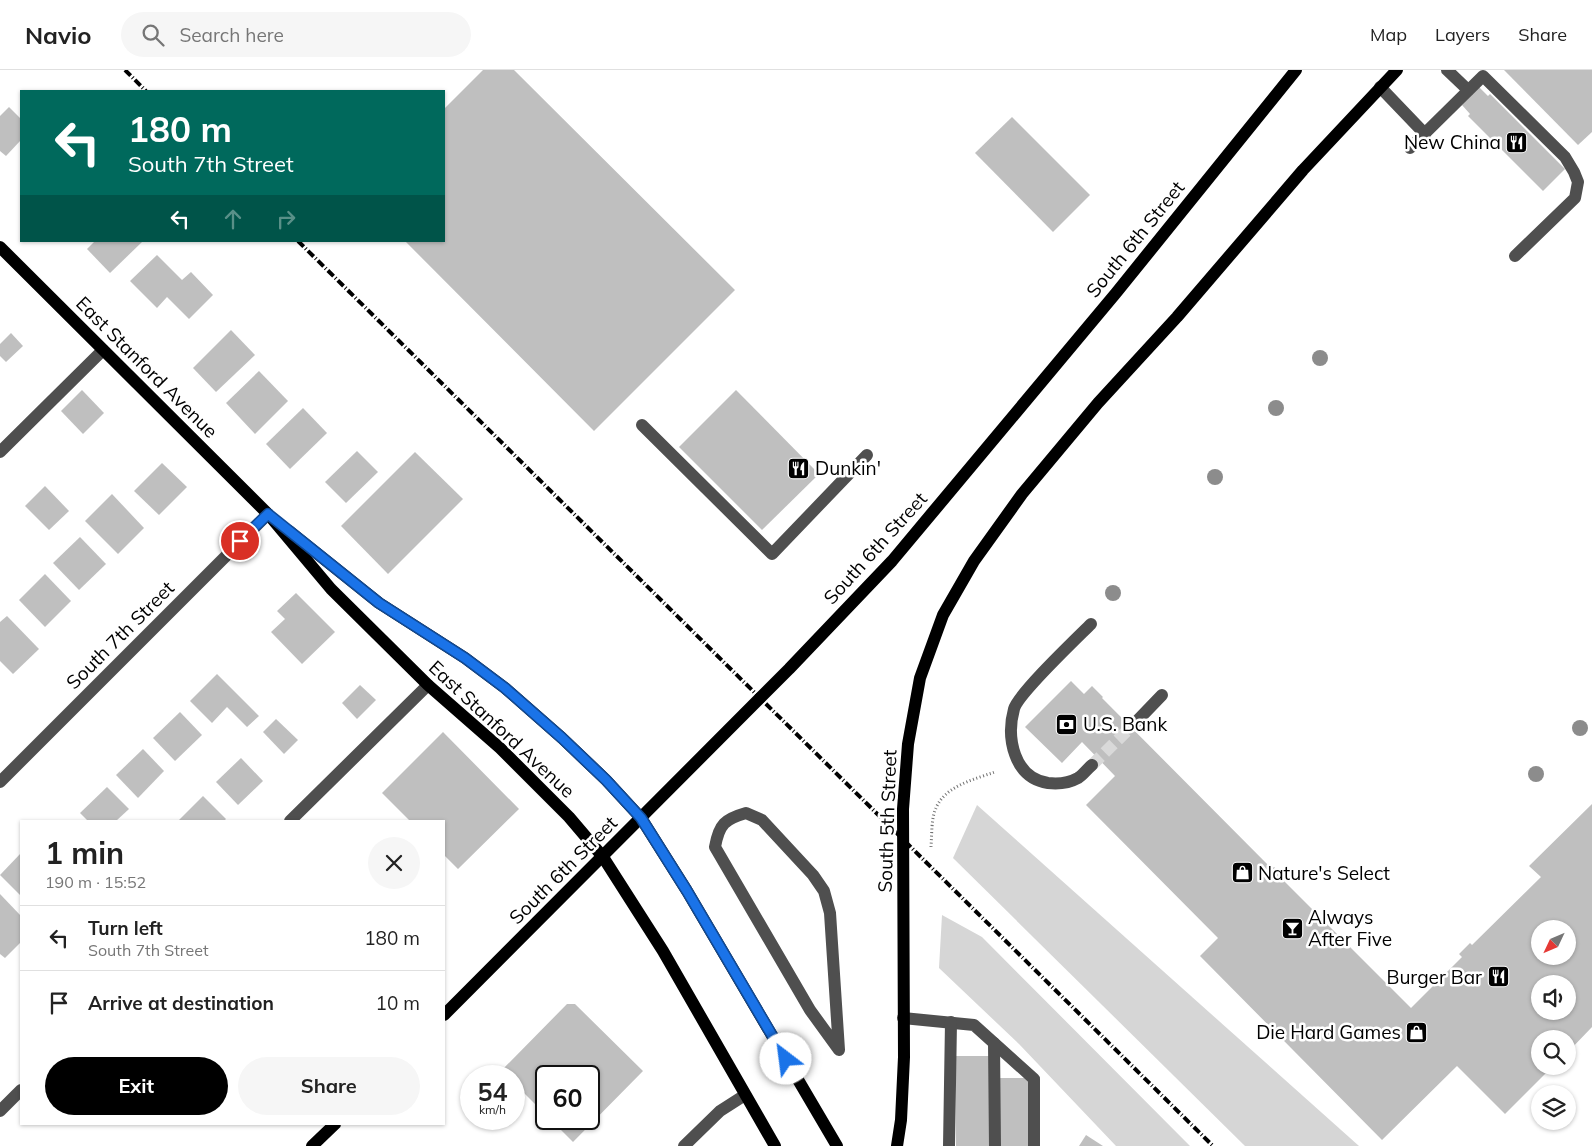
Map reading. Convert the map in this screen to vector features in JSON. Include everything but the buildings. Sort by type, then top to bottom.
[{"type":"main road","name":"South 6th Street","points":[[445,1014],[789,669],[892,560],[1116,293],[1296,70]]},
{"type":"main road","points":[[1380,88],[1397,70]]},
{"type":"main road","name":"South 5th Street","points":[[897,1146],[901,1120],[904,1057],[903,809],[908,744],[920,678],[943,615],[974,561],[1022,494],[1098,403],[1177,317],[1303,170],[1380,88]]},
{"type":"main road","name":"East Stanford Avenue","points":[[0,246],[268,514],[330,589],[428,685],[500,748],[569,817],[603,856],[663,950],[775,1146]]},
{"type":"main road","name":"East Stanford Avenue","points":[[268,514],[379,603],[465,658],[505,688],[606,780],[641,818],[692,899],[837,1146]]},
{"type":"main road","points":[[312,1146],[334,1125]]},
{"type":"street","points":[[1447,70],[1468,90]]},
{"type":"street","points":[[1410,148],[1483,76],[1565,157],[1578,182],[1575,198],[1515,256]]},
{"type":"street","points":[[1380,88],[1424,134]]},
{"type":"street","points":[[0,452],[103,350]]},
{"type":"street","points":[[642,425],[772,554],[866,455]]},
{"type":"street","name":"South 7th Street","points":[[0,782],[268,514]]},
{"type":"street","points":[[1091,624],[1028,689],[1014,708],[1011,735],[1017,761],[1026,774],[1038,781],[1058,784],[1078,778],[1092,765]]},
{"type":"street","points":[[291,820],[428,685]]},
{"type":"street","points":[[1136,722],[1162,695]]},
{"type":"street","points":[[746,813],[762,820],[813,875],[824,891],[830,913],[839,1050],[810,1010],[715,847],[717,832],[730,818],[746,813]]},
{"type":"street","points":[[903,1018],[974,1025],[1034,1079],[1034,1146]]},
{"type":"street","points":[[949,1146],[951,1022]]},
{"type":"street","points":[[994,1043],[995,1146]]},
{"type":"street","points":[[0,1111],[20,1091]]},
{"type":"street","points":[[684,1146],[720,1111],[745,1095]]},
{"type":"path","points":[[931,847],[932,822],[939,801],[950,790],[995,772]]},
{"type":"shaded area","points":[[977,805],[1359,1146],[1245,1146],[953,858]]},
{"type":"shaded area","points":[[942,915],[982,937],[1190,1146],[1116,1146],[1019,1044],[939,968]]},
{"type":"tunnel","points":[[1092,765],[1136,722]]},
{"type":"railway","points":[[125,70],[145,90]]},
{"type":"railway","points":[[299,242],[1213,1146]]},
{"type":"place","name":"New China","points":[[1517,142]]},
{"type":"place","name":"Dunkin'","points":[[799,468]]},
{"type":"place","name":"U.S. Bank","points":[[1067,724]]},
{"type":"place","name":"Nature's Select","points":[[1242,873]]},
{"type":"place","name":"Always After Five","points":[[1292,928]]},
{"type":"place","name":"Burger Bar","points":[[1498,977]]},
{"type":"place","name":"Die Hard Games","points":[[1417,1032]]},
{"type":"route","points":[[240,541],[268,514],[379,603],[465,658],[505,688],[562,738],[606,780],[641,818],[687,891],[786,1059]]}]
